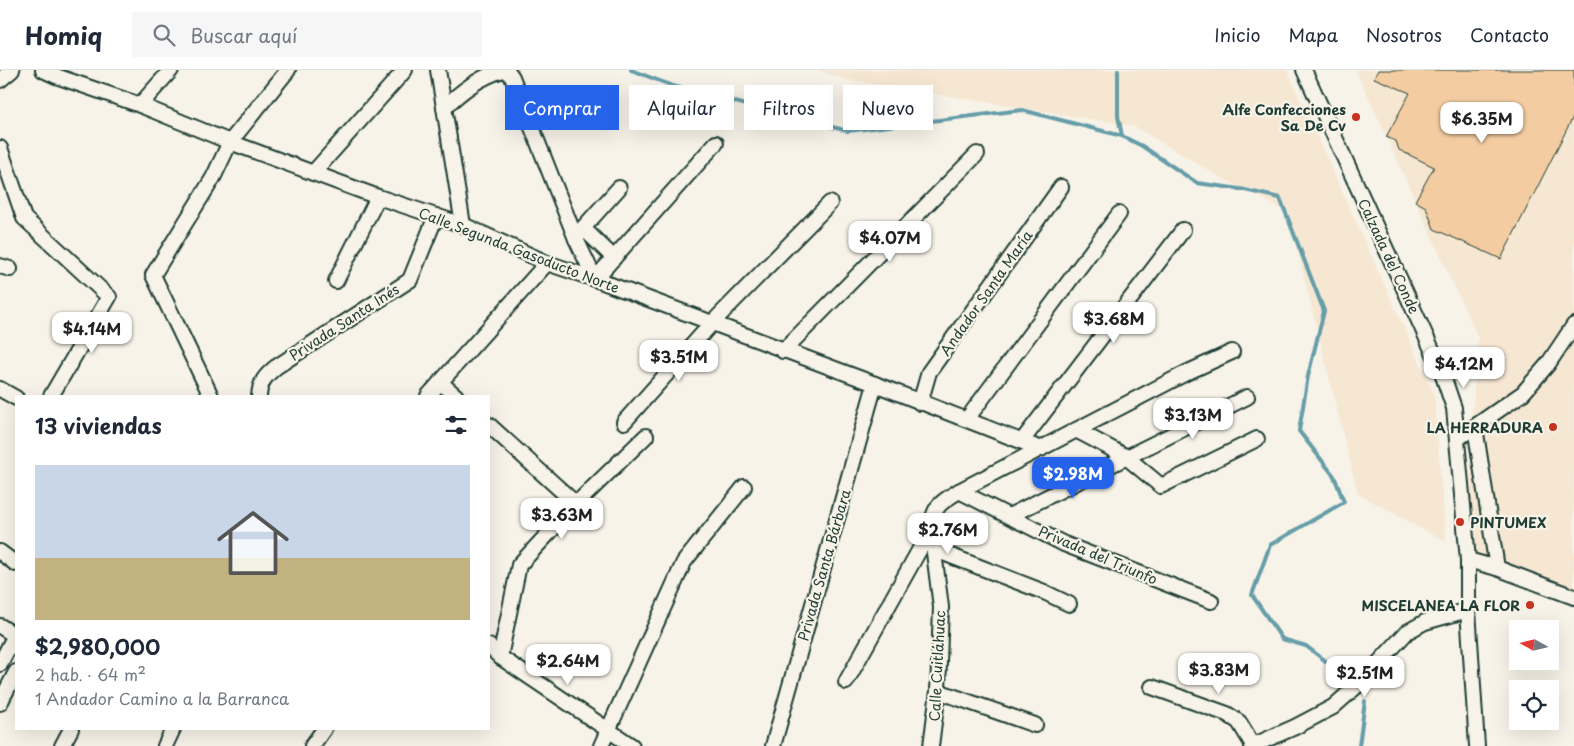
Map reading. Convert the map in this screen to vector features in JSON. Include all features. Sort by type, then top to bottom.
[{"type":"street","points":[[0,80],[12,70]]},
{"type":"street","name":"Calle Segunda Gasoducto Norte","points":[[43,70],[59,73],[230,142],[378,197],[463,225],[547,263],[595,279],[875,384],[1041,449]]},
{"type":"street","points":[[140,105],[171,70]]},
{"type":"street","points":[[211,395],[153,274],[213,178],[230,142],[288,70]]},
{"type":"street","points":[[314,173],[405,70]]},
{"type":"street","points":[[438,70],[463,225]]},
{"type":"street","points":[[444,108],[460,93],[488,74],[503,70]]},
{"type":"street","points":[[507,70],[512,77],[580,234],[595,279],[716,143]]},
{"type":"street","name":"Calzada del Conde","points":[[1304,70],[1440,367],[1454,408],[1468,560],[1468,610],[1477,746]]},
{"type":"street","points":[[0,148],[24,218],[109,297],[52,395]]},
{"type":"street","points":[[783,351],[977,154]]},
{"type":"street","name":"Andador Santa María","points":[[920,403],[929,372],[1060,187]]},
{"type":"street","points":[[580,234],[619,188]]},
{"type":"street","points":[[336,282],[378,197]]},
{"type":"street","points":[[624,422],[712,323],[830,203]]},
{"type":"street","points":[[967,419],[1119,214]]},
{"type":"street","name":"Privada Santa Inés","points":[[259,395],[259,385],[276,367],[410,280],[436,216]]},
{"type":"street","points":[[1022,441],[1183,230]]},
{"type":"street","points":[[580,234],[614,258]]},
{"type":"street","points":[[429,395],[547,263]]},
{"type":"street","points":[[1457,439],[1523,393],[1548,364],[1574,324]]},
{"type":"street","name":"Calle Cuitláhuac","points":[[931,746],[938,691],[941,607],[932,549],[931,529],[935,510],[941,502],[1186,373],[1232,352]]},
{"type":"street","points":[[440,382],[455,395]]},
{"type":"street","name":"Privada Santa Bárbara","points":[[773,746],[875,384]]},
{"type":"street","points":[[0,389],[15,397]]},
{"type":"street","points":[[1008,516],[1125,456],[1247,397]]},
{"type":"street","points":[[490,427],[576,504]]},
{"type":"street","points":[[1475,427],[1497,568]]},
{"type":"street","points":[[1076,430],[1125,456],[1161,486],[1257,439]]},
{"type":"street","points":[[500,657],[518,565],[576,504],[646,436]]},
{"type":"street","points":[[600,746],[684,562],[744,487]]},
{"type":"street","name":"Privada del Triunfo","points":[[959,491],[1064,544],[1212,602]]},
{"type":"street","points":[[846,682],[931,529]]},
{"type":"street","points":[[932,549],[1044,592],[1069,604]]},
{"type":"street","points":[[0,552],[15,563]]},
{"type":"street","points":[[1468,560],[1497,568],[1574,597]]},
{"type":"street","points":[[1152,687],[1227,714],[1239,722],[1253,746],[1302,724],[1333,707],[1359,684],[1407,632],[1425,622],[1468,610]]},
{"type":"street","points":[[0,626],[15,635]]},
{"type":"street","points":[[0,664],[15,638]]},
{"type":"street","points":[[490,647],[500,657],[632,746]]},
{"type":"street","points":[[0,703],[15,674]]},
{"type":"street","points":[[938,691],[1035,725]]},
{"type":"street","points":[[62,746],[70,730]]},
{"type":"street","points":[[165,746],[173,730]]},
{"type":"street","points":[[312,746],[323,730]]},
{"type":"shaded area","points":[[817,70],[1287,70],[1434,394],[1446,542],[1358,494],[1288,212],[1222,178],[1133,126],[933,93],[933,85],[881,85],[844,79]]},
{"type":"shaded area","points":[[1356,70],[1574,70],[1574,592],[1470,553],[1471,432],[1478,338]]},
{"type":"building","points":[[1378,70],[1574,70],[1574,115],[1501,259],[1434,229],[1426,207],[1415,201],[1434,167],[1399,150],[1396,141],[1386,137],[1410,93],[1374,78]]},
{"type":"waterway","points":[[631,70],[673,86],[848,131],[1022,110],[1122,136],[1142,146],[1197,183],[1240,189],[1280,198],[1324,311],[1308,376],[1299,431],[1334,476],[1344,502],[1270,545],[1252,595],[1282,639],[1306,646],[1345,676]]},
{"type":"waterway","points":[[1118,70],[1118,116],[1122,136]]},
{"type":"waterway","points":[[1359,746],[1365,701]]},
{"type":"place","name":"Alfe Confecciones Sa De Cv","points":[[1356,117]]},
{"type":"place","name":"LA HERRADURA","points":[[1553,427]]},
{"type":"place","name":"PINTUMEX","points":[[1460,522]]},
{"type":"place","name":"MISCELANEA LA FLOR","points":[[1530,605]]}]
